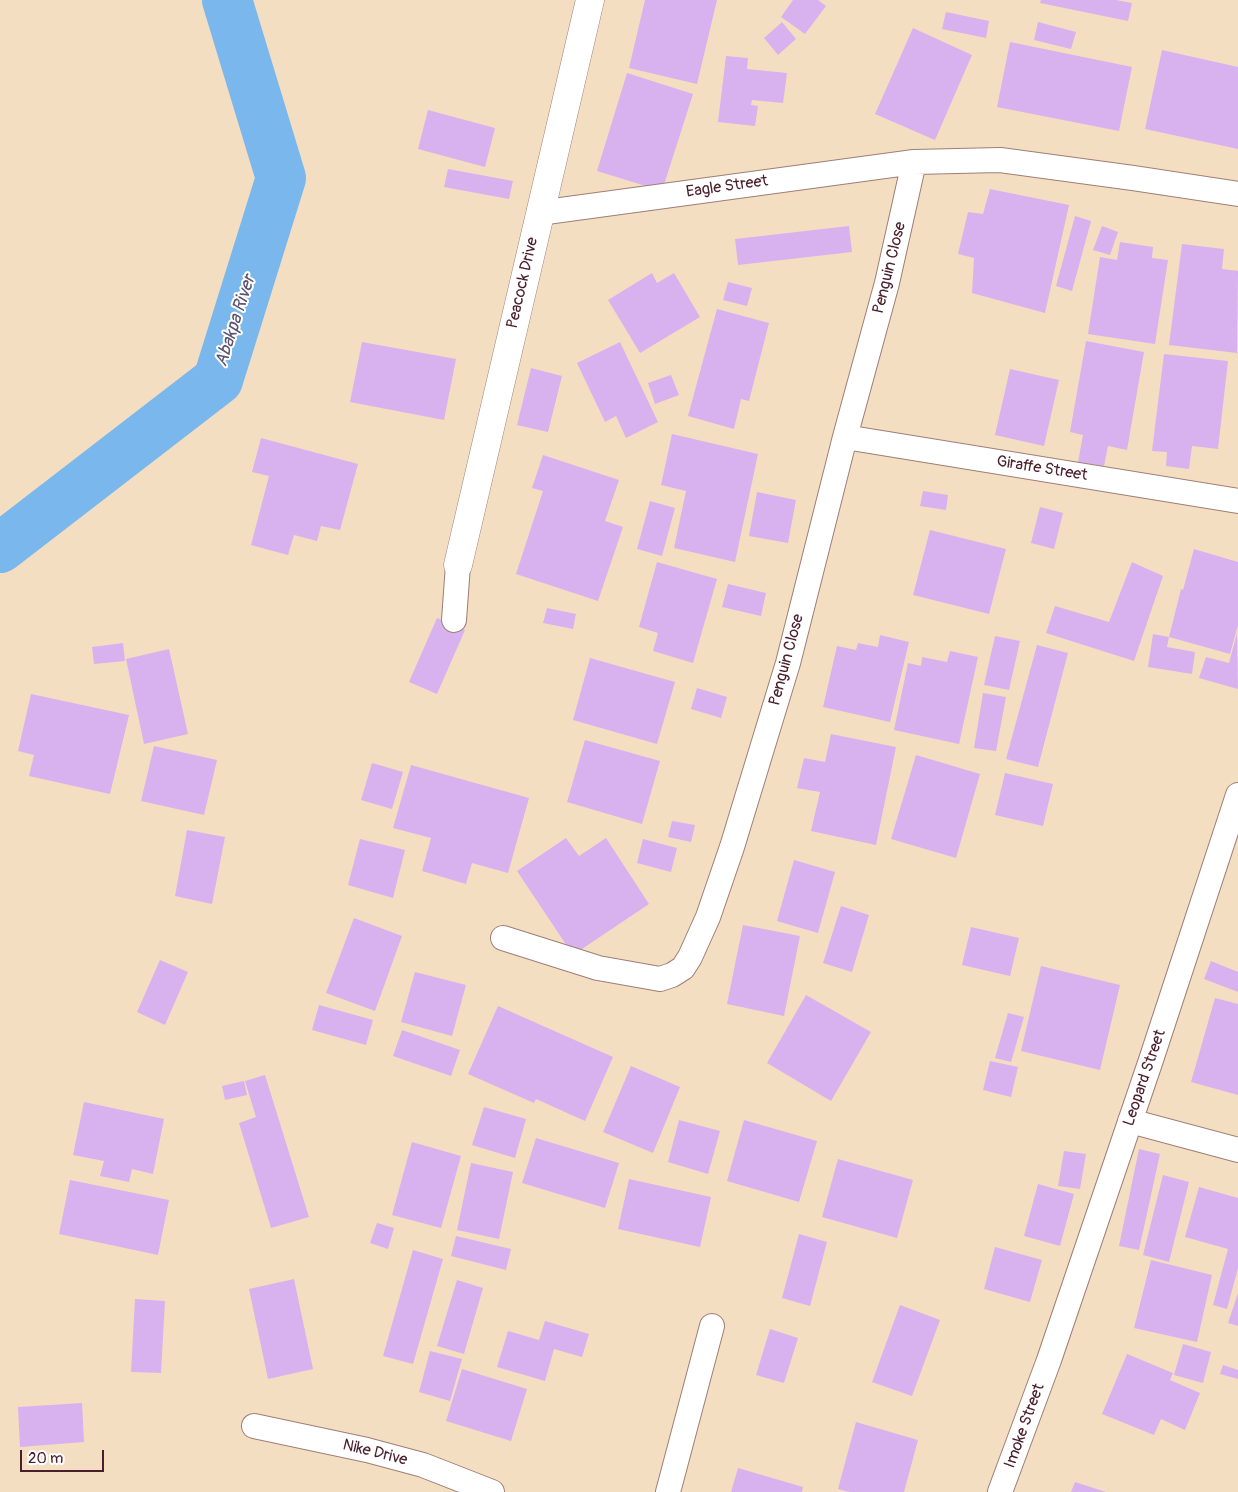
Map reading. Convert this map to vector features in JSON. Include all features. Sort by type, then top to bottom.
[{"type":"street","name":"Peacock Drive","points":[[458,566],[539,212],[590,0]]},
{"type":"street","name":"Eagle Street","points":[[539,212],[914,162],[1000,160],[1238,194]]},
{"type":"street","name":"Penguin Close","points":[[503,938],[598,968],[634,976],[660,979],[672,975],[683,968],[690,957],[708,917],[735,838],[788,664],[845,437],[887,283],[914,162]]},
{"type":"street","name":"Giraffe Street","points":[[845,437],[1238,501]]},
{"type":"street","points":[[454,620],[458,566]]},
{"type":"street","name":"Leopard Street","points":[[1049,1360],[1238,795]]},
{"type":"street","points":[[1130,1121],[1238,1150]]},
{"type":"street","points":[[668,1492],[712,1326]]},
{"type":"street","name":"Imoke Street","points":[[1000,1492],[1049,1360]]},
{"type":"street","name":"Nike Drive","points":[[254,1426],[367,1450],[423,1465],[492,1492]]},
{"type":"building","points":[[645,0],[717,0],[697,84],[629,68]]},
{"type":"building","points":[[793,0],[818,0],[826,6],[805,34],[781,17]]},
{"type":"building","points":[[1041,0],[1116,0],[1132,3],[1128,21],[1040,3]]},
{"type":"building","points":[[946,12],[989,21],[986,38],[942,29]]},
{"type":"building","points":[[782,22],[796,39],[778,55],[764,38]]},
{"type":"building","points":[[1038,22],[1076,32],[1071,49],[1034,40]]},
{"type":"building","points":[[913,28],[972,55],[935,140],[875,114]]},
{"type":"building","points":[[1010,42],[1132,67],[1119,131],[997,107]]},
{"type":"building","points":[[1162,50],[1238,67],[1238,149],[1145,129]]},
{"type":"building","points":[[726,56],[748,58],[747,69],[787,73],[783,103],[752,100],[751,105],[758,106],[755,126],[718,122]]},
{"type":"building","points":[[627,73],[693,94],[662,191],[597,171]]},
{"type":"building","points":[[428,110],[495,128],[485,167],[418,149]]},
{"type":"building","points":[[448,169],[513,181],[509,199],[444,187]]},
{"type":"building","points":[[990,189],[1069,205],[1045,313],[972,293],[974,258],[958,254],[968,212],[983,214]]},
{"type":"building","points":[[1075,216],[1091,221],[1072,291],[1056,286]]},
{"type":"building","points":[[849,226],[852,252],[738,265],[735,239]]},
{"type":"building","points":[[1102,226],[1118,232],[1110,255],[1093,250]]},
{"type":"building","points":[[1120,242],[1153,247],[1152,258],[1168,260],[1155,344],[1088,334],[1100,257],[1117,260]]},
{"type":"building","points":[[1182,244],[1224,249],[1222,269],[1238,271],[1237,353],[1169,345]]},
{"type":"building","points":[[652,273],[657,283],[674,273],[700,317],[640,353],[608,300]]},
{"type":"building","points":[[728,282],[752,288],[747,306],[723,300]]},
{"type":"building","points":[[717,309],[769,323],[749,401],[741,399],[734,429],[688,416]]},
{"type":"building","points":[[1086,341],[1144,352],[1127,450],[1108,446],[1104,466],[1078,462],[1083,435],[1070,432]]},
{"type":"building","points":[[362,342],[456,359],[444,420],[350,402]]},
{"type":"building","points":[[620,342],[658,422],[626,438],[616,416],[605,422],[577,363]]},
{"type":"building","points":[[1164,354],[1228,361],[1218,449],[1192,446],[1189,469],[1166,466],[1167,452],[1152,451]]},
{"type":"building","points":[[531,368],[562,376],[548,432],[517,425]]},
{"type":"building","points":[[1010,369],[1059,380],[1044,446],[995,435]]},
{"type":"building","points":[[671,375],[679,395],[655,404],[648,383]]},
{"type":"building","points":[[672,434],[758,454],[735,562],[674,548],[686,491],[661,485]]},
{"type":"building","points":[[261,438],[358,464],[340,530],[321,526],[317,541],[294,535],[288,555],[251,545],[269,476],[252,472]]},
{"type":"building","points":[[543,455],[619,480],[605,521],[623,527],[598,601],[516,574],[543,491],[532,488]]},
{"type":"building","points":[[923,491],[948,495],[946,510],[920,506]]},
{"type":"building","points":[[757,492],[796,500],[788,543],[749,536]]},
{"type":"building","points":[[650,501],[675,508],[662,556],[637,549]]},
{"type":"building","points":[[1040,507],[1063,513],[1054,549],[1031,543]]},
{"type":"building","points":[[930,530],[1006,549],[989,614],[913,595]]},
{"type":"building","points":[[1194,549],[1238,562],[1238,625],[1230,654],[1169,637],[1181,589],[1183,590]]},
{"type":"building","points":[[657,562],[717,579],[693,663],[653,651],[658,633],[639,627]]},
{"type":"building","points":[[1132,562],[1163,576],[1134,661],[1046,633],[1055,606],[1109,622]]},
{"type":"building","points":[[728,584],[766,593],[761,616],[722,607]]},
{"type":"building","points":[[547,608],[576,614],[573,629],[543,623]]},
{"type":"building","points":[[437,618],[465,630],[437,694],[409,682]]},
{"type":"building","points":[[1237,633],[1238,689],[1199,678],[1206,657],[1229,663]]},
{"type":"building","points":[[1153,634],[1169,637],[1167,647],[1195,652],[1192,674],[1148,667]]},
{"type":"building","points":[[880,635],[909,642],[890,722],[823,707],[837,646],[856,650],[858,643],[878,647]]},
{"type":"building","points":[[995,636],[1020,641],[1009,690],[984,685]]},
{"type":"building","points":[[123,643],[125,661],[94,664],[92,647]]},
{"type":"building","points":[[1037,645],[1068,653],[1038,767],[1006,759]]},
{"type":"building","points":[[169,649],[188,734],[144,744],[126,659]]},
{"type":"building","points":[[950,651],[978,657],[959,744],[894,730],[908,663],[921,666],[922,657],[947,662]]},
{"type":"building","points":[[590,658],[675,682],[657,744],[573,720]]},
{"type":"building","points":[[697,688],[727,697],[721,718],[691,709]]},
{"type":"building","points":[[983,693],[1006,697],[996,751],[974,748]]},
{"type":"building","points":[[31,694],[129,715],[110,794],[29,776],[34,755],[18,751]]},
{"type":"building","points":[[831,734],[896,747],[876,845],[811,831],[820,792],[797,788],[804,758],[825,762]]},
{"type":"building","points":[[585,740],[660,761],[642,824],[567,802]]},
{"type":"building","points":[[154,746],[217,760],[204,815],[141,801]]},
{"type":"building","points":[[916,755],[980,774],[956,858],[891,839]]},
{"type":"building","points":[[372,763],[403,772],[392,809],[361,800]]},
{"type":"building","points":[[411,765],[529,798],[508,873],[472,863],[466,884],[422,871],[431,838],[393,828]]},
{"type":"building","points":[[1005,773],[1053,784],[1043,826],[995,815]]},
{"type":"building","points":[[672,821],[695,825],[691,842],[668,837]]},
{"type":"building","points":[[187,830],[225,837],[212,904],[175,896]]},
{"type":"building","points":[[566,838],[579,856],[606,838],[649,904],[573,955],[517,871]]},
{"type":"building","points":[[360,839],[405,850],[393,898],[348,885]]},
{"type":"building","points":[[643,839],[677,848],[671,872],[637,863]]},
{"type":"building","points":[[794,860],[835,872],[818,933],[777,921]]},
{"type":"building","points":[[841,906],[869,915],[852,972],[823,963]]},
{"type":"building","points":[[354,918],[402,936],[375,1011],[326,993]]},
{"type":"building","points":[[743,925],[800,936],[784,1016],[727,1004]]},
{"type":"building","points":[[971,927],[1019,938],[1010,976],[962,965]]},
{"type":"building","points":[[160,960],[188,972],[165,1025],[137,1012]]},
{"type":"building","points":[[1211,961],[1238,972],[1238,992],[1204,979]]},
{"type":"building","points":[[1041,966],[1120,985],[1100,1070],[1021,1051]]},
{"type":"building","points":[[415,972],[466,985],[452,1036],[401,1022]]},
{"type":"building","points":[[806,995],[871,1032],[831,1101],[767,1063]]},
{"type":"building","points":[[1215,998],[1238,1004],[1238,1095],[1191,1082]]},
{"type":"building","points":[[319,1005],[373,1020],[366,1045],[312,1030]]},
{"type":"building","points":[[498,1006],[613,1057],[585,1121],[536,1099],[534,1103],[468,1074]]},
{"type":"building","points":[[1008,1013],[1024,1017],[1011,1062],[995,1058]]},
{"type":"building","points":[[402,1030],[460,1050],[451,1076],[393,1056]]},
{"type":"building","points":[[990,1061],[1018,1067],[1011,1097],[983,1090]]},
{"type":"building","points":[[631,1066],[680,1087],[653,1153],[603,1132]]},
{"type":"building","points":[[265,1075],[309,1217],[271,1228],[239,1123],[256,1117],[245,1081]]},
{"type":"building","points":[[244,1081],[247,1095],[225,1100],[222,1086]]},
{"type":"building","points":[[84,1102],[164,1119],[153,1174],[132,1169],[129,1182],[100,1176],[104,1161],[73,1155]]},
{"type":"building","points":[[484,1107],[526,1119],[515,1158],[472,1145]]},
{"type":"building","points":[[679,1120],[720,1131],[708,1174],[668,1162]]},
{"type":"building","points":[[744,1120],[817,1141],[799,1202],[727,1181]]},
{"type":"building","points":[[536,1138],[619,1163],[605,1208],[522,1183]]},
{"type":"building","points":[[412,1142],[461,1156],[441,1228],[392,1215]]},
{"type":"building","points":[[1139,1149],[1160,1154],[1139,1250],[1119,1246]]},
{"type":"building","points":[[1064,1151],[1086,1154],[1080,1189],[1058,1186]]},
{"type":"building","points":[[838,1159],[913,1180],[897,1238],[822,1217]]},
{"type":"building","points":[[471,1163],[513,1172],[499,1239],[457,1230]]},
{"type":"building","points":[[1163,1175],[1189,1182],[1169,1262],[1143,1255]]},
{"type":"building","points":[[629,1179],[711,1197],[700,1247],[618,1229]]},
{"type":"building","points":[[70,1180],[169,1200],[158,1255],[59,1234]]},
{"type":"building","points":[[1038,1184],[1074,1194],[1060,1246],[1024,1236]]},
{"type":"building","points":[[1199,1187],[1238,1198],[1238,1268],[1227,1309],[1213,1305],[1228,1249],[1185,1237]]},
{"type":"building","points":[[377,1223],[394,1228],[388,1249],[370,1243]]},
{"type":"building","points":[[799,1234],[827,1242],[810,1306],[782,1298]]},
{"type":"building","points":[[456,1236],[511,1249],[506,1270],[451,1256]]},
{"type":"building","points":[[995,1247],[1042,1260],[1030,1302],[984,1289]]},
{"type":"building","points":[[413,1250],[443,1259],[413,1364],[383,1356]]},
{"type":"building","points":[[1151,1260],[1212,1275],[1197,1342],[1134,1328]]},
{"type":"building","points":[[294,1279],[313,1369],[268,1379],[249,1289]]},
{"type":"building","points":[[457,1280],[483,1288],[464,1354],[437,1346]]},
{"type":"building","points":[[1238,1293],[1238,1326],[1228,1323]]},
{"type":"building","points":[[135,1299],[165,1301],[161,1373],[131,1372]]},
{"type":"building","points":[[900,1305],[940,1320],[912,1396],[872,1382]]},
{"type":"building","points":[[545,1321],[589,1334],[582,1357],[554,1349],[545,1381],[497,1367],[508,1331],[539,1340]]},
{"type":"building","points":[[770,1329],[798,1338],[784,1383],[756,1375]]},
{"type":"building","points":[[1183,1344],[1211,1352],[1203,1383],[1174,1375]]},
{"type":"building","points":[[430,1351],[462,1359],[450,1401],[419,1392]]},
{"type":"building","points":[[1127,1354],[1173,1373],[1170,1380],[1200,1393],[1185,1430],[1161,1419],[1154,1435],[1102,1414]]},
{"type":"building","points":[[1223,1365],[1238,1370],[1238,1379],[1220,1374]]},
{"type":"building","points":[[462,1369],[527,1389],[511,1441],[446,1421]]},
{"type":"building","points":[[82,1403],[84,1442],[20,1447],[18,1407]]},
{"type":"building","points":[[856,1422],[918,1440],[904,1492],[850,1492],[838,1489]]},
{"type":"building","points":[[738,1468],[803,1487],[802,1492],[731,1492]]},
{"type":"building","points":[[1075,1482],[1106,1492],[1071,1492]]},
{"type":"waterway","name":"Abakpa River","points":[[0,548],[218,380],[281,178],[227,0]]}]
